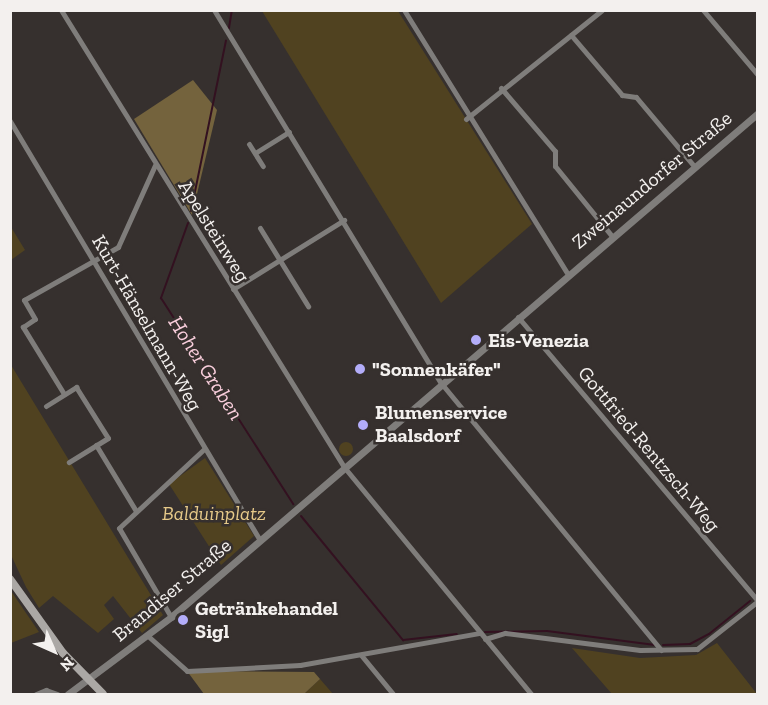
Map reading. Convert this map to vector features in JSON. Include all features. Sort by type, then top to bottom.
[{"type":"main road","points":[[10,579],[63,653],[104,694]]},
{"type":"street","name":"Apelsteinweg","points":[[61,10],[344,467],[531,694]]},
{"type":"street","points":[[214,10],[344,220],[441,383],[661,650]]},
{"type":"street","points":[[404,10],[466,119],[567,273]]},
{"type":"street","points":[[466,119],[481,104],[602,10]]},
{"type":"street","points":[[703,10],[758,75]]},
{"type":"street","points":[[571,34],[622,95],[636,97],[694,166]]},
{"type":"street","points":[[501,88],[555,151],[555,166],[612,235]]},
{"type":"street","name":"Zweinaundorfer Straße","points":[[567,273],[758,113]]},
{"type":"street","name":"Kurt-Hänselmann-Weg","points":[[10,121],[203,450],[259,539]]},
{"type":"street","points":[[255,153],[289,132]]},
{"type":"street","points":[[249,144],[263,166]]},
{"type":"street","points":[[64,394],[23,327],[35,319],[24,300],[93,261],[124,240],[155,165]]},
{"type":"street","points":[[233,290],[344,220]]},
{"type":"street","points":[[260,228],[308,306]]},
{"type":"street","name":"Brandiser Straße","points":[[68,694],[87,677],[148,636],[171,617],[567,273]]},
{"type":"street","name":"Gottfried-Rentzsch-Weg","points":[[518,317],[757,601]]},
{"type":"street","points":[[46,406],[76,387],[108,438],[69,462]]},
{"type":"street","points":[[96,445],[136,511]]},
{"type":"street","points":[[171,617],[119,535],[122,523],[203,450]]},
{"type":"street","points":[[485,639],[515,634],[661,650],[697,649],[757,601]]},
{"type":"street","points":[[148,636],[187,671],[300,665],[480,633]]},
{"type":"street","points":[[361,655],[393,694]]},
{"type":"street","points":[[36,694],[54,693]]},
{"type":"green space","points":[[262,11],[398,11],[532,224],[441,303]]},
{"type":"green space","points":[[11,227],[25,250],[10,260]]},
{"type":"green space","points":[[11,365],[163,615],[142,633],[113,596],[104,605],[114,619],[98,633],[53,596],[39,608],[26,587],[11,555]]},
{"type":"green space","points":[[346,442],[351,444],[353,449],[351,454],[346,456],[341,454],[339,449],[341,444]]},
{"type":"green space","name":"Balduinplatz","points":[[205,458],[254,536],[221,565],[169,484]]},
{"type":"green space","points":[[11,591],[39,632],[10,643]]},
{"type":"green space","points":[[717,643],[757,694],[612,694],[572,648],[640,658],[696,655]]},
{"type":"green space","points":[[320,679],[333,694],[304,694]]},
{"type":"shaded area","points":[[193,80],[217,110],[192,215],[134,119]]},
{"type":"shaded area","points":[[187,671],[314,672],[320,679],[304,694],[204,694]]},
{"type":"waterway","name":"Hoher Graben","points":[[229,28],[232,10]]},
{"type":"waterway","name":"Hoher Graben","points":[[191,211],[226,41]]},
{"type":"waterway","name":"Hoher Graben","points":[[188,223],[161,298],[293,504]]},
{"type":"waterway","name":"Hoher Graben","points":[[301,516],[403,640],[457,634]]},
{"type":"waterway","name":"Hoher Graben","points":[[663,645],[690,644],[709,634],[750,601]]},
{"type":"waterway","name":"Hoher Graben","points":[[485,632],[547,631],[655,645]]},
{"type":"place","name":"Eis-Venezia","points":[[476,340]]},
{"type":"place","name":"\"Sonnenkäfer\"","points":[[360,369]]},
{"type":"place","name":"Blumenservice Baalsdorf","points":[[363,425]]},
{"type":"place","name":"Getränkehandel Sigl","points":[[183,620]]}]
